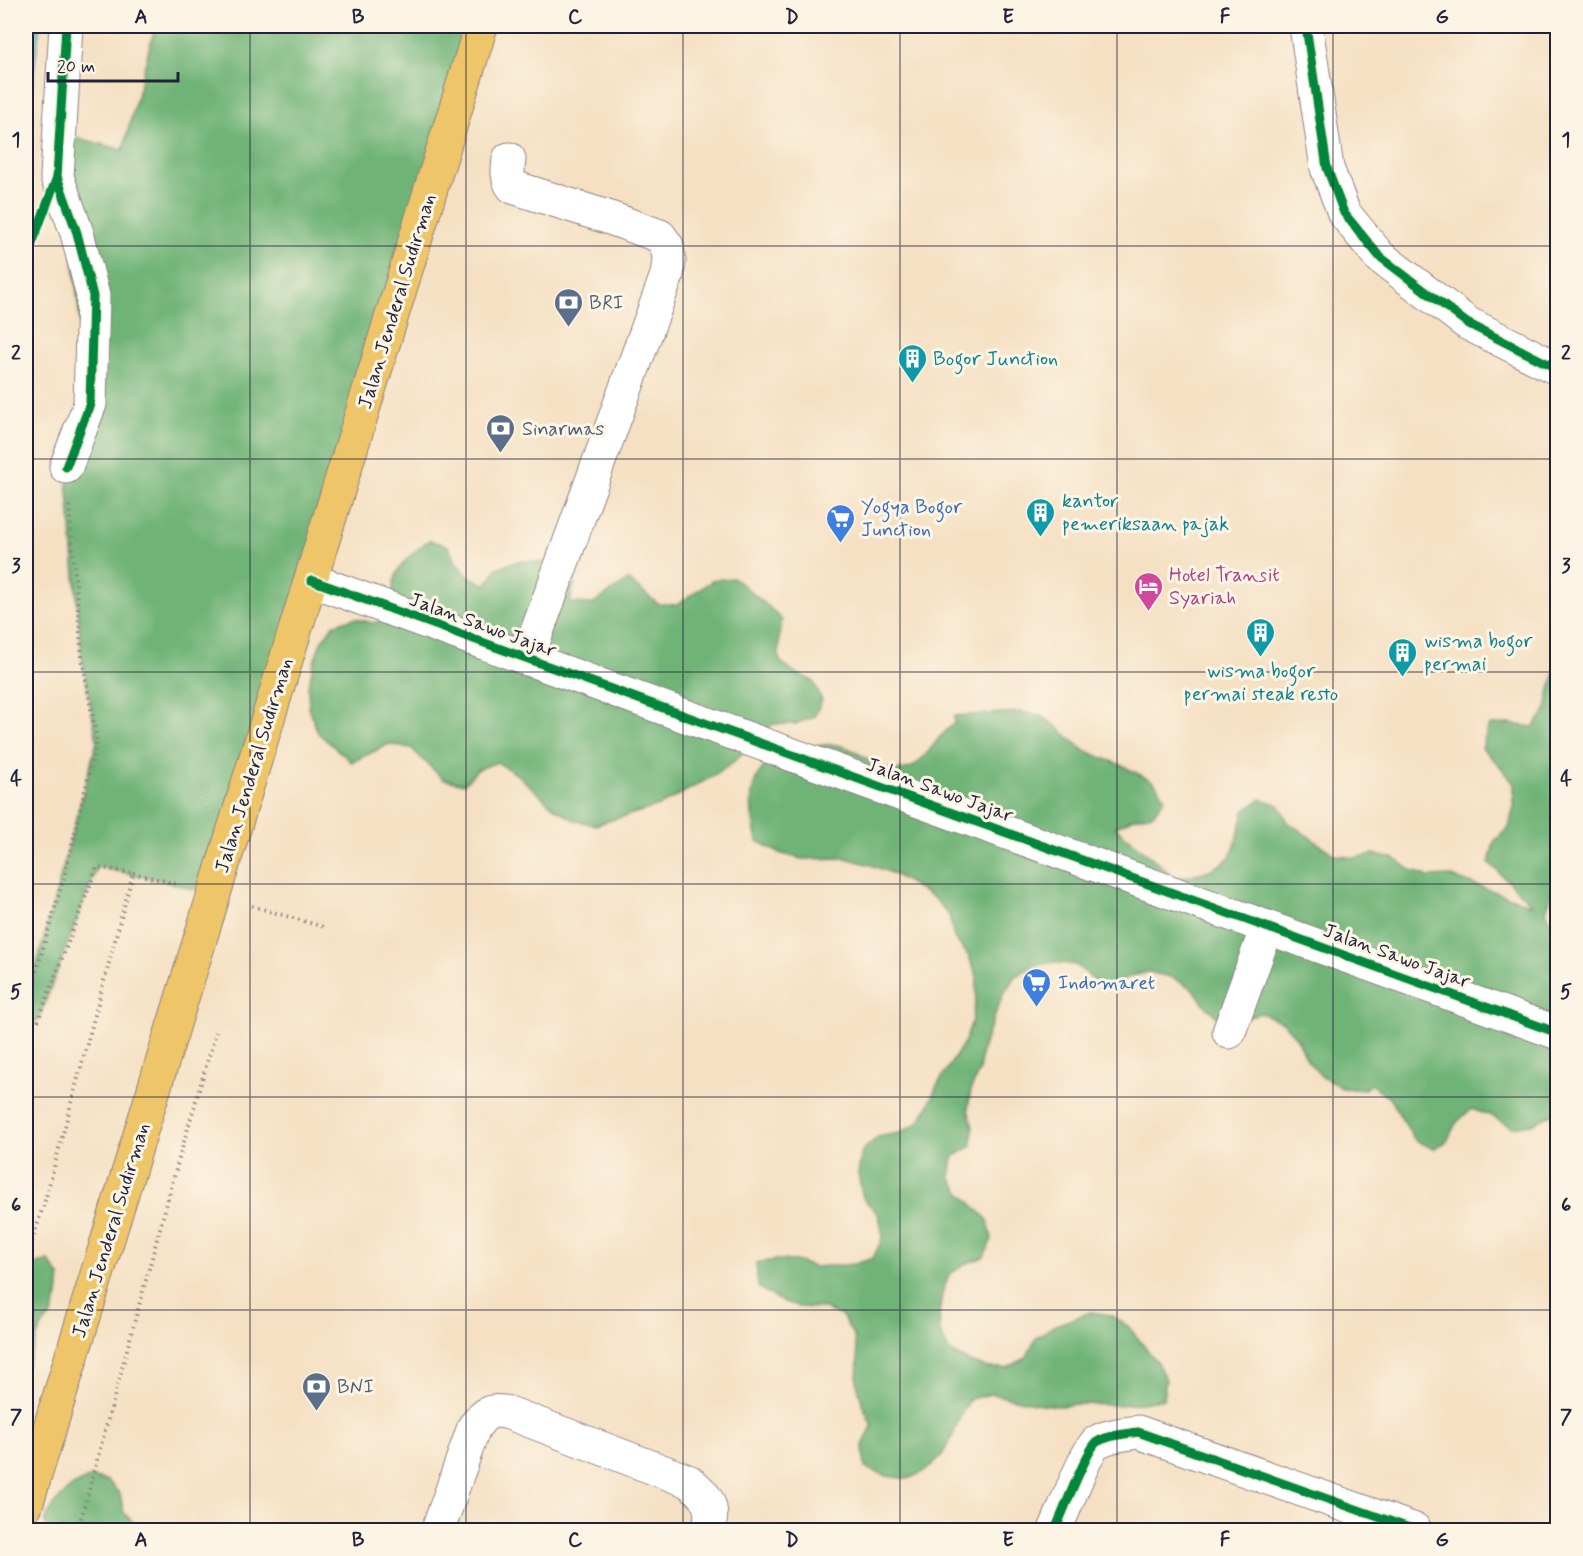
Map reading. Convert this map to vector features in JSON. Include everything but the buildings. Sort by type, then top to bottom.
[{"type":"main road","name":"Jalan Jenderal Sudirman","points":[[26,1505],[481,26]]},
{"type":"street","points":[[66,26],[57,177],[77,232],[93,296],[90,404],[66,467]]},
{"type":"street","points":[[1306,26],[1327,168],[1344,213],[1379,256],[1467,323],[1557,369]]},
{"type":"street","points":[[509,159],[508,176],[513,187],[660,236],[667,246],[669,260],[667,275],[527,659]]},
{"type":"street","name":"Jalan Sawo Jajar","points":[[311,580],[1557,1033]]},
{"type":"street","points":[[1229,1032],[1268,927]]},
{"type":"street","points":[[438,1530],[474,1426],[483,1415],[495,1410],[509,1413],[688,1481],[702,1491],[711,1506],[711,1523],[708,1530]]},
{"type":"street","points":[[1055,1530],[1084,1464],[1096,1443],[1117,1434],[1138,1432],[1415,1530]]},
{"type":"path","points":[[26,1006],[64,877],[98,741],[82,658],[66,467]]},
{"type":"path","points":[[26,1022],[38,1021],[97,867],[133,873],[46,1197],[26,1261]]},
{"type":"green space","points":[[155,26],[481,26],[214,895],[168,882],[97,867],[38,1021],[26,1021],[26,1004],[97,741],[82,658],[66,467],[89,407],[60,133],[123,150]]},
{"type":"green space","points":[[429,540],[448,546],[456,562],[468,576],[486,585],[497,568],[518,561],[543,562],[574,584],[570,603],[593,604],[628,580],[658,604],[677,605],[713,580],[734,578],[782,620],[779,660],[793,672],[813,681],[822,700],[814,717],[795,724],[773,724],[730,765],[659,806],[595,825],[574,820],[553,807],[518,775],[497,762],[477,770],[464,784],[443,779],[411,748],[389,744],[352,762],[318,733],[309,709],[308,687],[314,662],[321,642],[333,625],[354,618],[373,623],[393,617],[392,591],[398,572],[402,564]]},
{"type":"green space","points":[[1557,666],[1558,876],[1546,911],[1557,933],[1557,1112],[1532,1124],[1511,1127],[1492,1116],[1471,1109],[1456,1123],[1447,1141],[1434,1149],[1415,1140],[1390,1099],[1370,1084],[1364,1090],[1342,1088],[1322,1077],[1308,1061],[1298,1040],[1283,1022],[1261,1013],[1241,1019],[1220,1020],[1192,988],[1171,977],[1148,972],[1128,977],[1111,989],[1093,979],[1076,965],[1054,962],[1034,966],[1015,976],[1003,995],[988,1032],[979,1071],[971,1089],[968,1109],[973,1127],[972,1146],[953,1157],[950,1177],[960,1192],[988,1220],[992,1239],[984,1257],[965,1264],[949,1275],[942,1294],[939,1314],[940,1332],[949,1351],[967,1361],[988,1368],[1007,1368],[1026,1358],[1036,1338],[1053,1326],[1091,1312],[1110,1315],[1128,1326],[1156,1361],[1166,1380],[1163,1399],[1118,1405],[1060,1406],[991,1394],[970,1399],[942,1455],[927,1470],[908,1479],[887,1476],[865,1468],[863,1446],[872,1426],[862,1403],[857,1383],[858,1358],[854,1337],[842,1316],[822,1308],[798,1307],[777,1299],[758,1287],[756,1263],[776,1260],[796,1261],[814,1267],[855,1264],[873,1258],[883,1237],[879,1215],[863,1198],[858,1174],[862,1151],[878,1137],[899,1133],[917,1124],[928,1107],[936,1087],[965,1041],[972,1021],[977,976],[968,955],[954,938],[949,915],[935,899],[914,886],[894,874],[871,865],[846,858],[802,859],[779,853],[757,841],[752,817],[752,795],[758,775],[765,766],[782,754],[818,746],[838,745],[889,770],[910,768],[922,759],[955,722],[954,716],[1019,712],[1038,714],[1055,725],[1082,749],[1154,782],[1165,798],[1153,814],[1133,818],[1115,827],[1176,878],[1208,870],[1223,863],[1233,851],[1244,811],[1261,799],[1279,805],[1288,822],[1335,855],[1355,858],[1374,854],[1394,858],[1411,870],[1429,877],[1449,876],[1533,905],[1489,863],[1494,842],[1509,827],[1514,806],[1514,784],[1482,748],[1489,725],[1510,724],[1533,727],[1546,711]]},
{"type":"green space","points":[[48,1260],[60,1276],[58,1296],[52,1315],[40,1329],[26,1369],[26,1269]]},
{"type":"green space","points":[[90,1477],[108,1481],[120,1494],[124,1513],[141,1530],[48,1530],[44,1521],[54,1504],[72,1486]]},
{"type":"water","points":[[26,26],[40,26],[29,106],[30,186],[26,204]]},
{"type":"cycle path","points":[[66,26],[57,177],[77,233],[93,296],[90,404],[66,467]]},
{"type":"cycle path","points":[[1306,26],[1327,168],[1344,213],[1379,256],[1467,323],[1558,369]]},
{"type":"cycle path","points":[[26,260],[57,177]]},
{"type":"cycle path","points":[[311,580],[1558,1033]]},
{"type":"cycle path","points":[[1055,1530],[1081,1469],[1097,1442],[1117,1435],[1138,1432],[1415,1530]]},
{"type":"place","name":"BRI","points":[[568,328]]},
{"type":"place","name":"Bogor Junction","points":[[912,384]]},
{"type":"place","name":"Sinarmas","points":[[501,454]]},
{"type":"place","name":"kantor pemeriksaan pajak","points":[[1041,538]]},
{"type":"place","name":"Yogya Bogor Junction","points":[[840,544]]},
{"type":"place","name":"Hotel Transit Syariah","points":[[1148,612]]},
{"type":"place","name":"wisma bogor permai steak resto","points":[[1261,658]]},
{"type":"place","name":"wisma bogor permai","points":[[1403,678]]},
{"type":"place","name":"Indomaret","points":[[1037,1008]]},
{"type":"place","name":"BNI","points":[[316,1412]]}]
